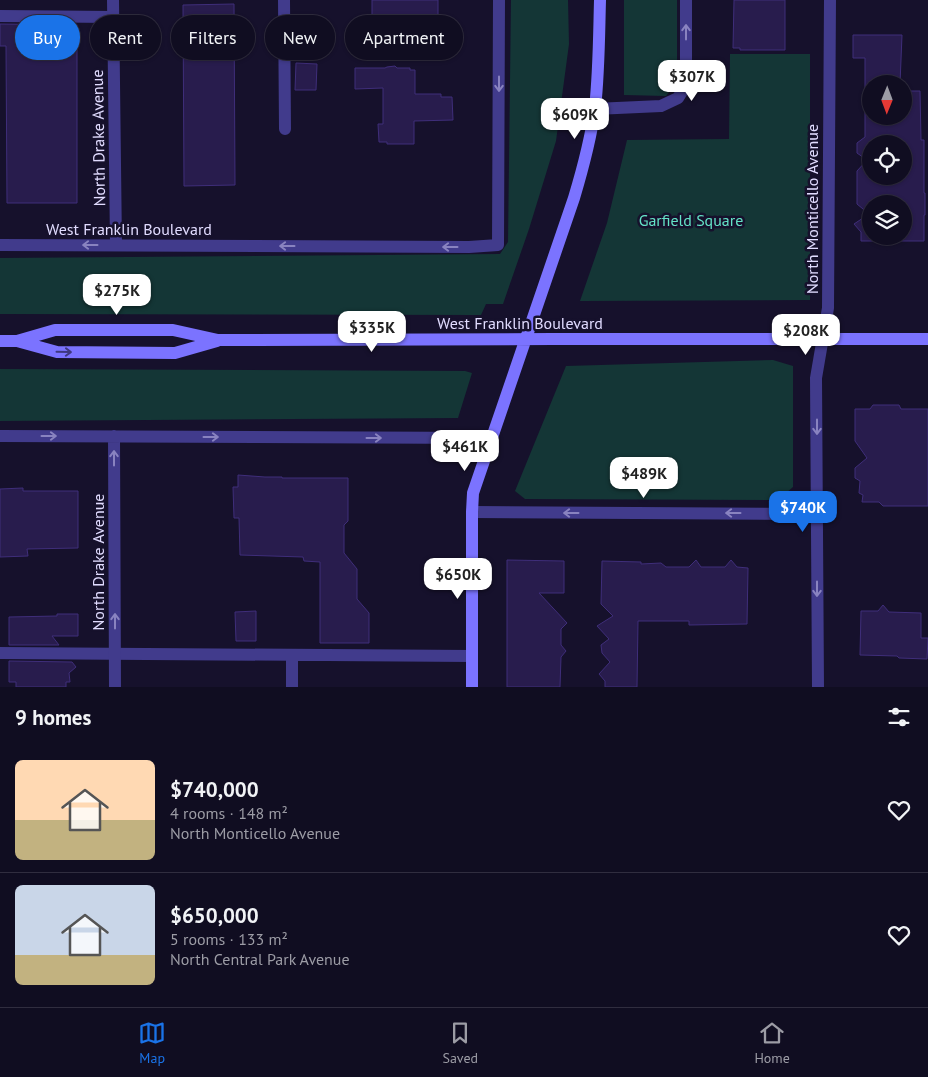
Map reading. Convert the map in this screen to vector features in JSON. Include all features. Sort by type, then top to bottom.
[{"type":"street","name":"North Drake Avenue","points":[[113,0],[114,15]]},
{"type":"street","points":[[284,0],[285,129]]},
{"type":"street","name":"West Franklin Boulevard","points":[[0,245],[469,247],[498,245],[499,0]]},
{"type":"street","points":[[472,687],[473,492],[574,198],[587,150],[595,109],[599,56],[600,0]]},
{"type":"street","points":[[595,109],[661,106],[678,98],[686,85],[686,0]]},
{"type":"street","name":"North Monticello Avenue","points":[[818,687],[816,378],[828,308],[830,0]]},
{"type":"street","points":[[0,16],[90,17]]},
{"type":"street","name":"North Drake Avenue","points":[[114,60],[116,245]]},
{"type":"street","name":"West Franklin Boulevard","points":[[17,341],[55,330],[173,330],[218,340],[928,340]]},
{"type":"street","name":"West Franklin Boulevard","points":[[0,341],[17,341],[57,352],[175,353],[218,340]]},
{"type":"street","points":[[0,436],[491,438]]},
{"type":"street","name":"North Drake Avenue","points":[[114,436],[115,687]]},
{"type":"street","points":[[472,512],[817,514]]},
{"type":"street","points":[[0,653],[472,656]]},
{"type":"street","points":[[292,655],[292,687]]},
{"type":"green space","points":[[511,0],[568,0],[569,44],[556,141],[529,229],[503,304],[486,304],[481,315],[0,314],[0,258],[500,254],[508,242]]},
{"type":"green space","points":[[624,0],[677,0],[677,82],[666,96],[624,95]]},
{"type":"green space","name":"Garfield Square","points":[[730,54],[810,54],[810,300],[580,301],[607,223],[627,140],[729,139]]},
{"type":"green space","points":[[773,360],[793,366],[793,487],[778,500],[525,499],[515,491],[566,366]]},
{"type":"green space","points":[[0,369],[465,371],[472,373],[458,418],[0,421]]},
{"type":"building","points":[[372,0],[438,0],[438,15],[372,15]]},
{"type":"building","points":[[734,0],[785,0],[785,50],[740,50],[740,48],[733,48]]},
{"type":"building","points":[[234,4],[234,15],[183,15],[183,5]]},
{"type":"building","points":[[0,24],[15,24],[15,60],[77,60],[77,203],[7,203],[6,46],[0,46]]},
{"type":"building","points":[[853,35],[902,35],[900,75],[865,75],[865,58],[853,58]]},
{"type":"building","points":[[183,60],[234,60],[235,185],[184,186]]},
{"type":"building","points":[[296,63],[317,64],[316,90],[295,90]]},
{"type":"building","points":[[395,66],[397,68],[415,70],[415,94],[441,94],[441,97],[452,97],[453,120],[414,121],[414,144],[387,144],[387,142],[379,142],[378,124],[383,124],[383,88],[355,89],[355,68]]},
{"type":"building","points":[[912,91],[920,91],[921,140],[924,140],[924,241],[912,241],[912,195],[862,195],[862,208],[857,204],[857,171],[862,166],[862,185],[912,185],[912,135],[865,135],[865,125],[912,125]]},
{"type":"building","points":[[862,139],[862,156],[857,153],[857,143]]},
{"type":"building","points":[[862,219],[862,241],[861,232],[854,224]]},
{"type":"building","points":[[873,405],[899,405],[901,409],[928,409],[928,506],[883,506],[879,502],[862,502],[863,495],[859,493],[860,481],[855,478],[855,468],[867,458],[855,441],[855,409],[870,409]]},
{"type":"building","points":[[238,475],[282,478],[348,478],[348,521],[344,525],[344,553],[357,569],[357,599],[369,613],[369,643],[320,643],[320,562],[304,561],[303,557],[240,555],[239,518],[234,518],[233,487],[238,487]]},
{"type":"building","points":[[23,488],[23,491],[78,491],[78,548],[27,549],[28,556],[0,557],[0,489]]},
{"type":"building","points":[[507,560],[564,561],[564,593],[539,593],[567,623],[561,629],[561,645],[566,651],[561,657],[560,687],[507,687]]},
{"type":"building","points":[[696,560],[701,567],[725,567],[731,560],[737,567],[748,568],[747,624],[689,625],[689,621],[638,621],[637,687],[605,687],[605,681],[599,674],[610,662],[602,653],[601,645],[609,639],[597,626],[613,616],[601,604],[602,561],[641,562],[641,564],[661,563],[666,567],[689,567]]},
{"type":"building","points":[[883,605],[889,612],[921,613],[921,638],[928,638],[927,659],[860,655],[861,611],[878,611]]},
{"type":"building","points":[[256,611],[256,641],[236,641],[235,612]]},
{"type":"building","points":[[57,614],[78,614],[78,636],[52,636],[59,645],[9,645],[9,617],[57,616]]},
{"type":"building","points":[[9,661],[72,662],[76,667],[69,673],[70,682],[66,682],[66,687],[16,687],[16,682],[9,682]]}]
